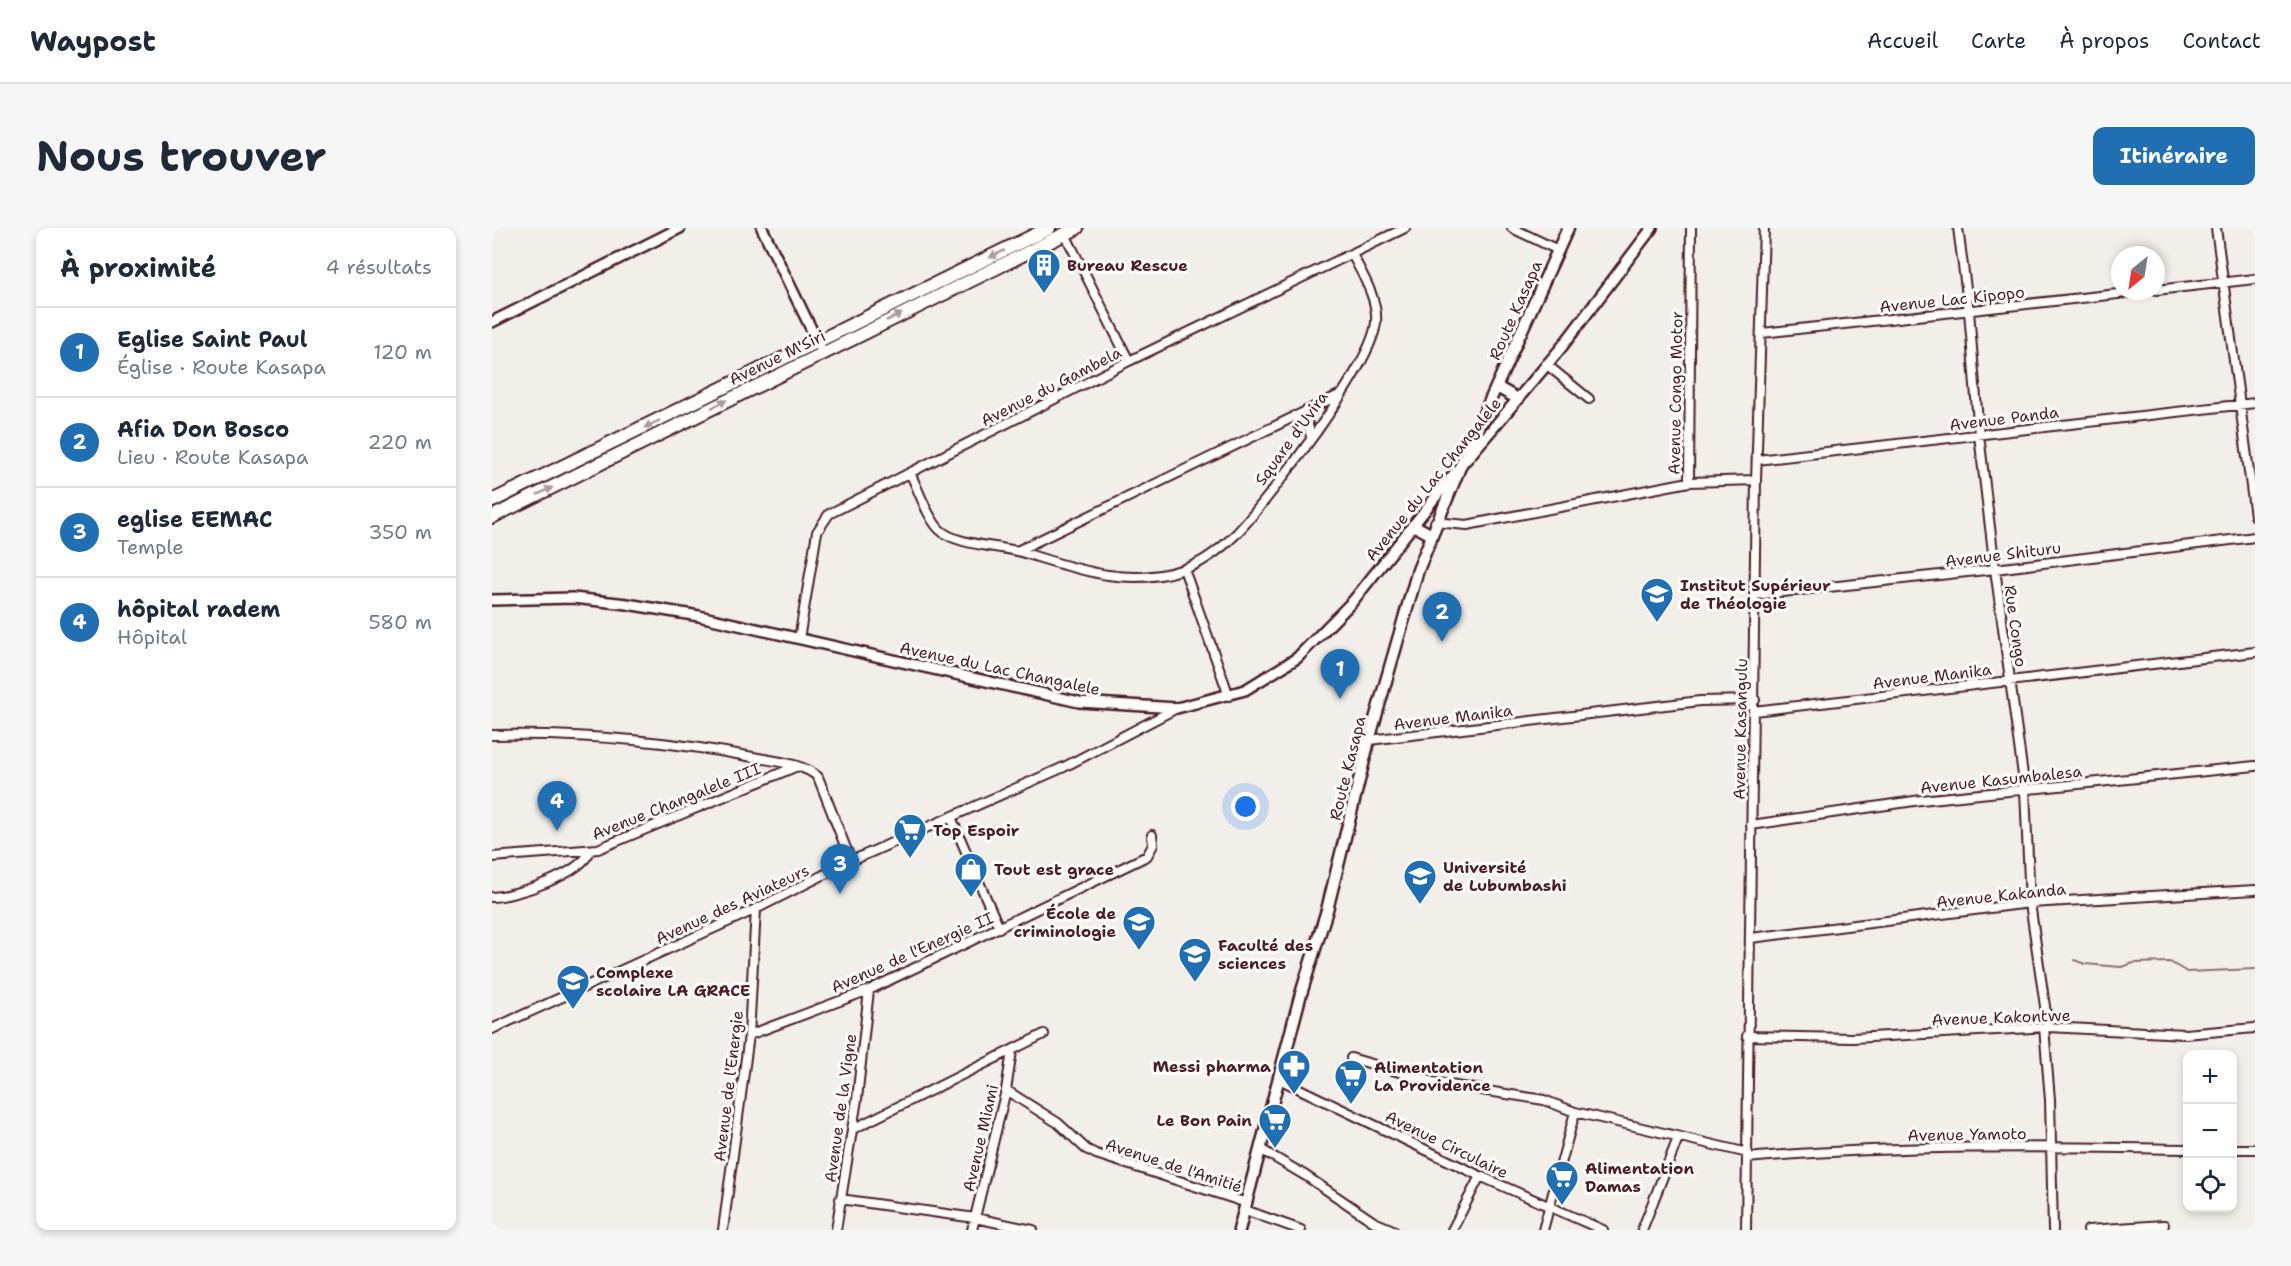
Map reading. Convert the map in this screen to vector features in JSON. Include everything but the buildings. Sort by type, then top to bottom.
[{"type":"highway","name":"Avenue M'Siri","points":[[492,517],[1049,228]]},
{"type":"highway","name":"Avenue M'Siri","points":[[492,501],[1077,228]]},
{"type":"main road","name":"Route Kasapa","points":[[1239,1230],[1262,1150],[1300,998],[1327,910],[1369,740],[1430,534],[1568,228]]},
{"type":"main road","points":[[1497,387],[1518,399]]},
{"type":"main road","points":[[1413,525],[1430,534]]},
{"type":"street","points":[[492,322],[680,228]]},
{"type":"street","points":[[762,228],[820,347]]},
{"type":"street","name":"Avenue du Gambela","points":[[800,639],[820,524],[829,514],[1129,361],[1405,228]]},
{"type":"street","points":[[1512,228],[1558,250]]},
{"type":"street","name":"Avenue du Lac Changalele","points":[[492,600],[573,598],[699,616],[1079,702],[1177,708],[1229,696],[1277,673],[1312,645],[1353,601],[1460,467],[1518,399],[1652,228]]},
{"type":"street","name":"Avenue Congo Motor","points":[[1435,522],[1455,526],[1475,524],[1689,482],[1692,228]]},
{"type":"street","name":"Avenue Kasangulu","points":[[1746,1230],[1747,1036],[1755,700],[1756,480],[1764,228]]},
{"type":"street","name":"Rue Congo","points":[[1958,228],[1969,311],[1979,435],[1995,570],[2025,790],[2030,903],[2046,1027],[2050,1146]]},
{"type":"street","points":[[2216,228],[2255,516]]},
{"type":"street","points":[[1065,234],[1129,361]]},
{"type":"street","points":[[1340,395],[1352,379],[1376,325],[1373,300],[1352,254]]},
{"type":"street","points":[[2165,289],[2255,279]]},
{"type":"street","name":"Avenue Lac Kipopo","points":[[1762,333],[2111,295]]},
{"type":"street","points":[[1546,364],[1589,399]]},
{"type":"street","name":"Square d'Uvira","points":[[1017,551],[1340,395]]},
{"type":"street","name":"Square d'Uvira","points":[[1017,551],[1106,576],[1146,577],[1184,569],[1210,556],[1236,533],[1311,437],[1340,395]]},
{"type":"street","name":"Avenue Panda","points":[[1757,460],[2255,403]]},
{"type":"street","points":[[1293,416],[1307,421],[1311,437]]},
{"type":"street","points":[[910,473],[937,528],[944,534],[1017,551]]},
{"type":"street","points":[[1689,482],[1756,480]]},
{"type":"street","name":"Avenue Shituru","points":[[1754,595],[1995,570],[2255,537]]},
{"type":"street","points":[[1184,569],[1229,696]]},
{"type":"street","name":"Avenue Manika","points":[[1754,711],[2255,652]]},
{"type":"street","name":"Avenue Manika","points":[[1369,740],[1700,701],[1755,700]]},
{"type":"street","name":"Avenue des Aviateurs","points":[[492,1029],[756,909],[852,861],[1064,766],[1177,708]]},
{"type":"street","points":[[492,735],[552,733],[654,740],[795,767],[818,777],[852,861]]},
{"type":"street","name":"Avenue Kasumbalesa","points":[[1751,825],[1846,810],[2255,766]]},
{"type":"street","name":"Avenue Changalele III","points":[[492,857],[590,851],[648,830],[795,767]]},
{"type":"street","points":[[951,817],[999,928]]},
{"type":"street","name":"Avenue de l'Energie II","points":[[749,1035],[869,990],[1147,856],[1153,845],[1152,835]]},
{"type":"street","points":[[492,897],[520,892],[551,880],[582,864],[590,851]]},
{"type":"street","name":"Avenue Kakanda","points":[[1751,938],[2030,903],[2255,890]]},
{"type":"street","name":"Avenue de l'Energie","points":[[723,1230],[749,1035],[756,909]]},
{"type":"street","name":"Avenue de la Vigne","points":[[836,1230],[853,1129],[869,990]]},
{"type":"street","name":"Avenue Kakontwe","points":[[1747,1036],[1853,1038],[2046,1027],[2186,1034],[2255,1028]]},
{"type":"street","points":[[853,1129],[1044,1034]]},
{"type":"street","name":"Avenue Miami","points":[[972,1230],[1006,1090],[1012,1051]]},
{"type":"street","name":"Avenue Yamoto","points":[[1351,1058],[1437,1083],[1544,1100],[1575,1112],[1748,1156],[1877,1148],[2050,1146],[2183,1149]]},
{"type":"street","name":"Avenue Circulaire","points":[[1279,1079],[1480,1176],[1603,1230]]},
{"type":"street","name":"Avenue de l'Amitié","points":[[1006,1090],[1058,1123],[1086,1149],[1096,1154],[1246,1206],[1301,1230]]},
{"type":"street","points":[[1543,1230],[1575,1112]]},
{"type":"street","points":[[1642,1230],[1678,1138]]},
{"type":"street","points":[[2050,1146],[2053,1230]]},
{"type":"street","points":[[2237,1149],[2255,1149]]},
{"type":"street","points":[[1262,1150],[1306,1176],[1372,1226],[1393,1230]]},
{"type":"street","points":[[1452,1230],[1480,1176]]},
{"type":"street","points":[[840,1199],[975,1218],[1033,1230]]},
{"type":"street","points":[[2088,1230],[2164,1225]]},
{"type":"waterway","points":[[2074,960],[2085,964],[2121,967],[2134,963],[2170,962],[2187,972],[2255,969]]},
{"type":"place","name":"Bureau Rescue","points":[[1044,294]]},
{"type":"place","name":"Institut Supérieur de Théologie","points":[[1657,623]]},
{"type":"place","name":"Afia Don Bosco","points":[[1442,642]]},
{"type":"place","name":"Eglise Saint Paul","points":[[1340,699]]},
{"type":"place","name":"hôpital radem","points":[[557,831]]},
{"type":"place","name":"Top Espoir","points":[[910,859]]},
{"type":"place","name":"eglise EEMAC","points":[[840,894]]},
{"type":"place","name":"Tout est grace","points":[[971,898]]},
{"type":"place","name":"Université de Lubumbashi","points":[[1420,905]]},
{"type":"place","name":"École de criminologie","points":[[1139,951]]},
{"type":"place","name":"Faculté des sciences","points":[[1195,983]]},
{"type":"place","name":"Complexe scolaire LA GRACE","points":[[573,1010]]},
{"type":"place","name":"Messi pharma","points":[[1294,1095]]},
{"type":"place","name":"Alimentation La Providence","points":[[1351,1105]]},
{"type":"place","name":"Le Bon Pain","points":[[1275,1149]]},
{"type":"place","name":"Alimentation Damas","points":[[1562,1206]]}]
